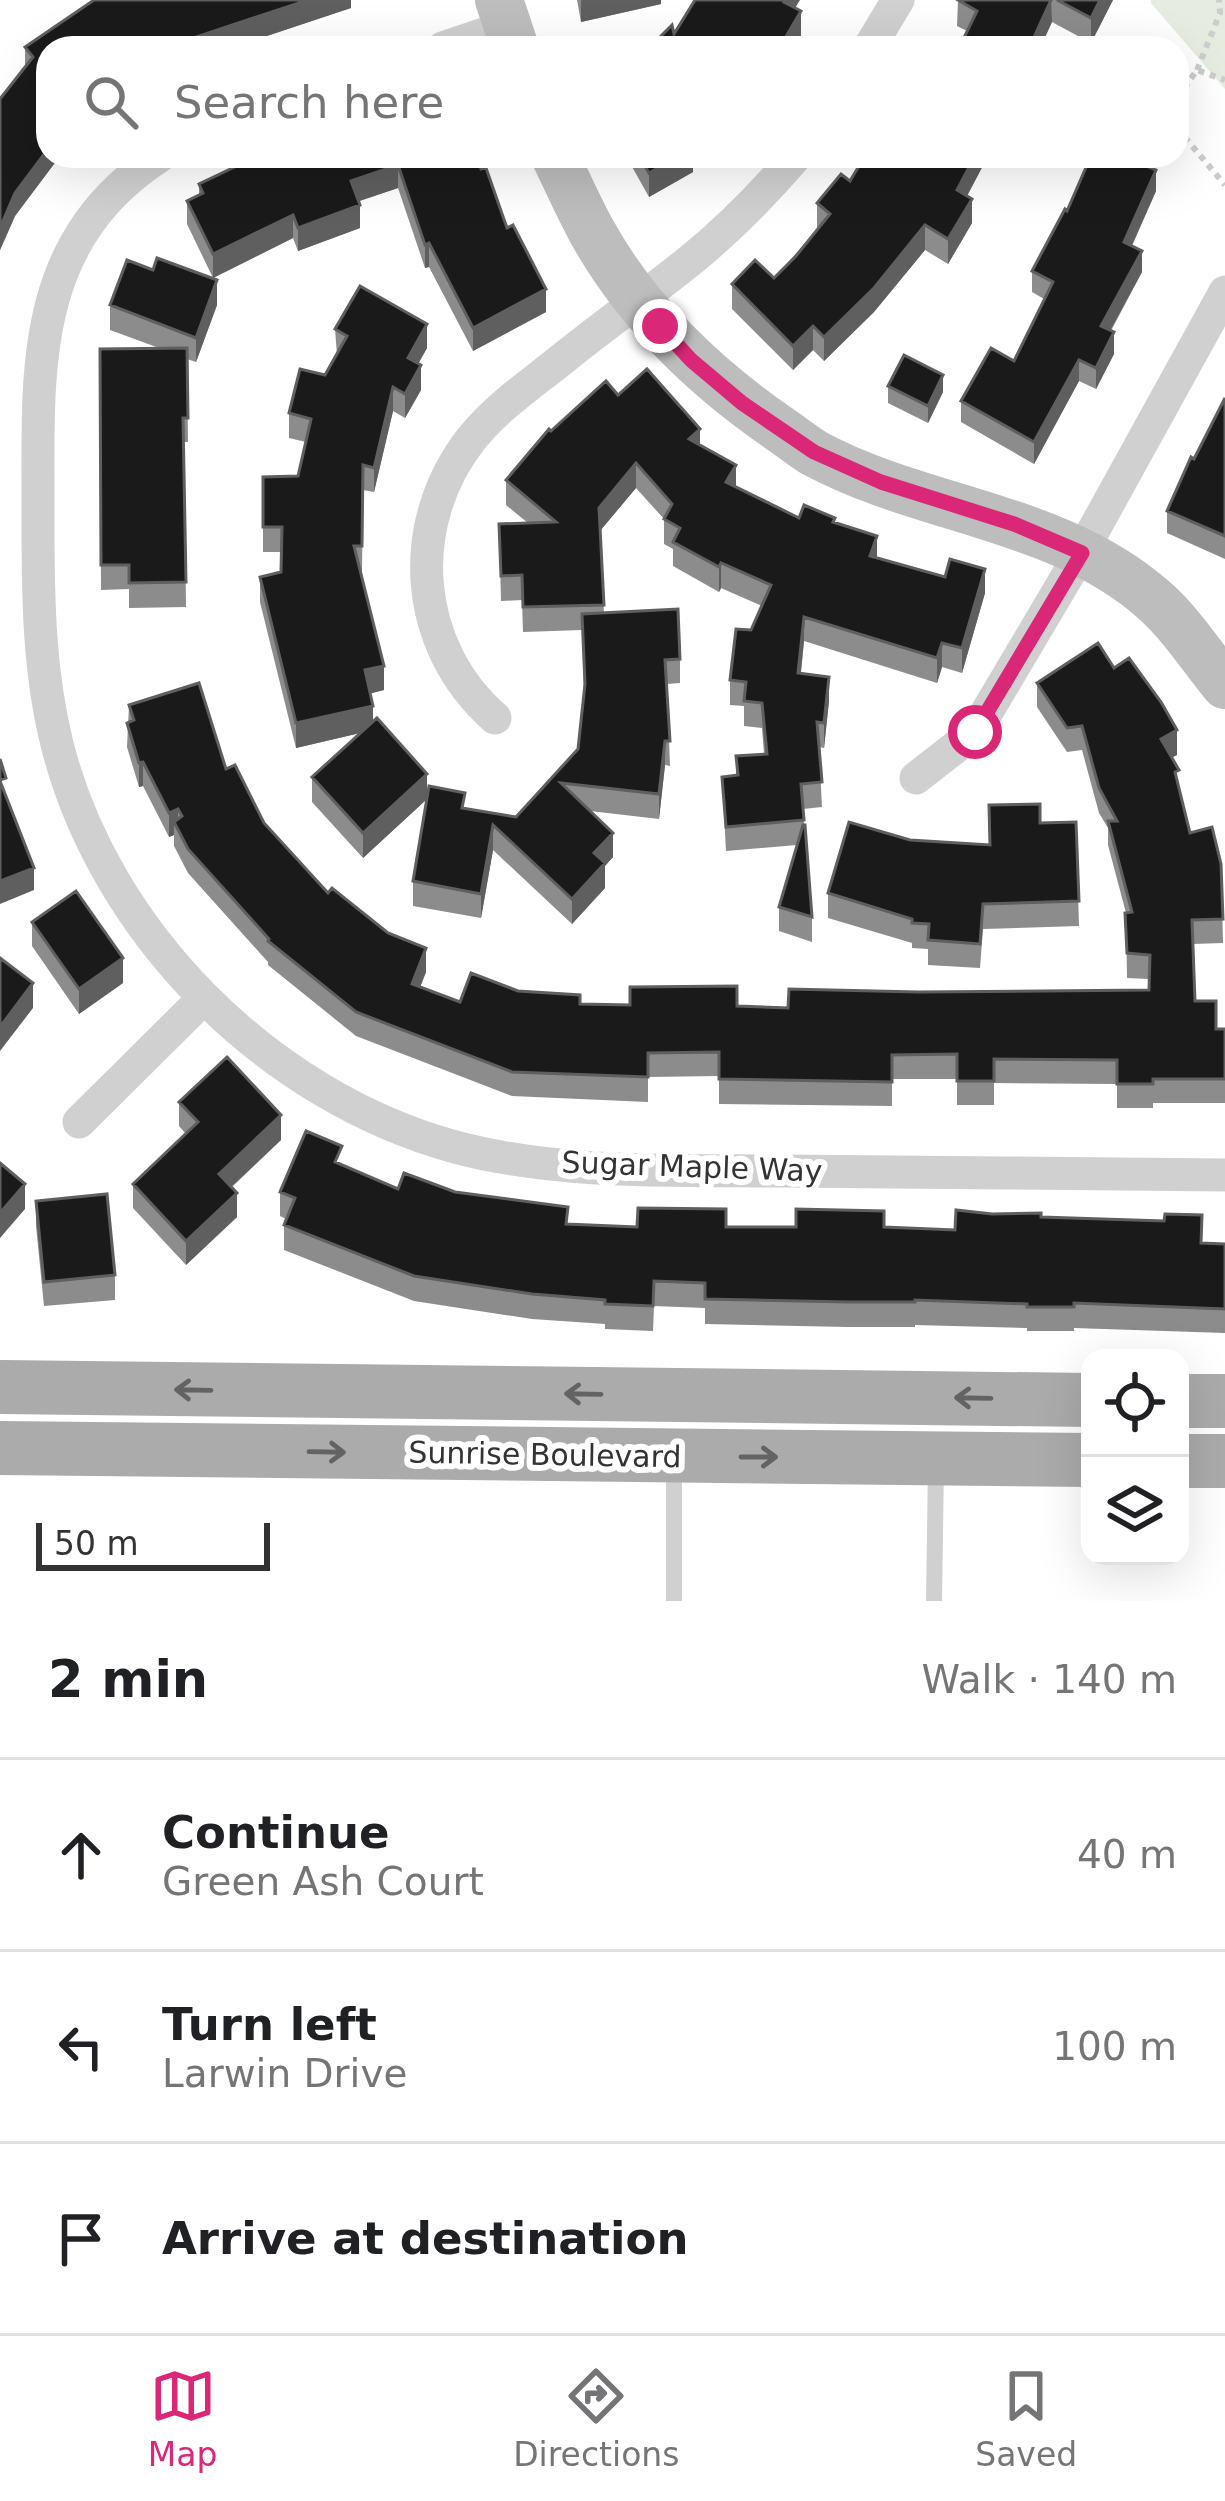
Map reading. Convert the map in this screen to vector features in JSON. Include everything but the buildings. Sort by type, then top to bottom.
[{"type":"main road","name":"Sunrise Boulevard","points":[[0,1388],[1081,1400]]},
{"type":"main road","points":[[1189,1401],[1225,1401]]},
{"type":"main road","name":"Sunrise Boulevard","points":[[0,1448],[1081,1460]]},
{"type":"main road","points":[[1189,1460],[1225,1461]]},
{"type":"street","points":[[876,36],[898,0]]},
{"type":"street","points":[[476,36],[507,25]]},
{"type":"street","name":"Sugar Maple Way","points":[[142,168],[91,219],[67,257],[50,307],[39,395],[38,613],[46,692],[76,803],[131,910],[203,999],[292,1070],[346,1103],[398,1128],[500,1157],[622,1169],[1225,1175]]},
{"type":"street","points":[[561,168],[591,232],[638,299],[691,360],[742,403],[814,452],[881,482],[1014,524],[1082,553],[1155,601],[1225,685]]},
{"type":"street","points":[[495,718],[471,697],[437,641],[428,592],[427,540],[442,487],[473,437],[494,415],[690,261],[785,168]]},
{"type":"street","points":[[916,778],[975,732],[1082,553],[1225,292]]},
{"type":"street","points":[[79,1121],[203,999]]},
{"type":"lane","points":[[674,1457],[674,1601]]},
{"type":"lane","points":[[934,1601],[937,1458]]},
{"type":"path","points":[[1189,81],[1220,13],[1219,0]]},
{"type":"path","points":[[1197,70],[1225,80]]},
{"type":"path","points":[[1189,142],[1225,185]]},
{"type":"shaded area","points":[[1225,0],[1225,89],[1189,47],[1189,36],[1179,36],[1151,3]]},
{"type":"route","points":[[660,326],[742,403],[814,452],[881,482],[1014,524],[1082,553],[975,732]]}]
